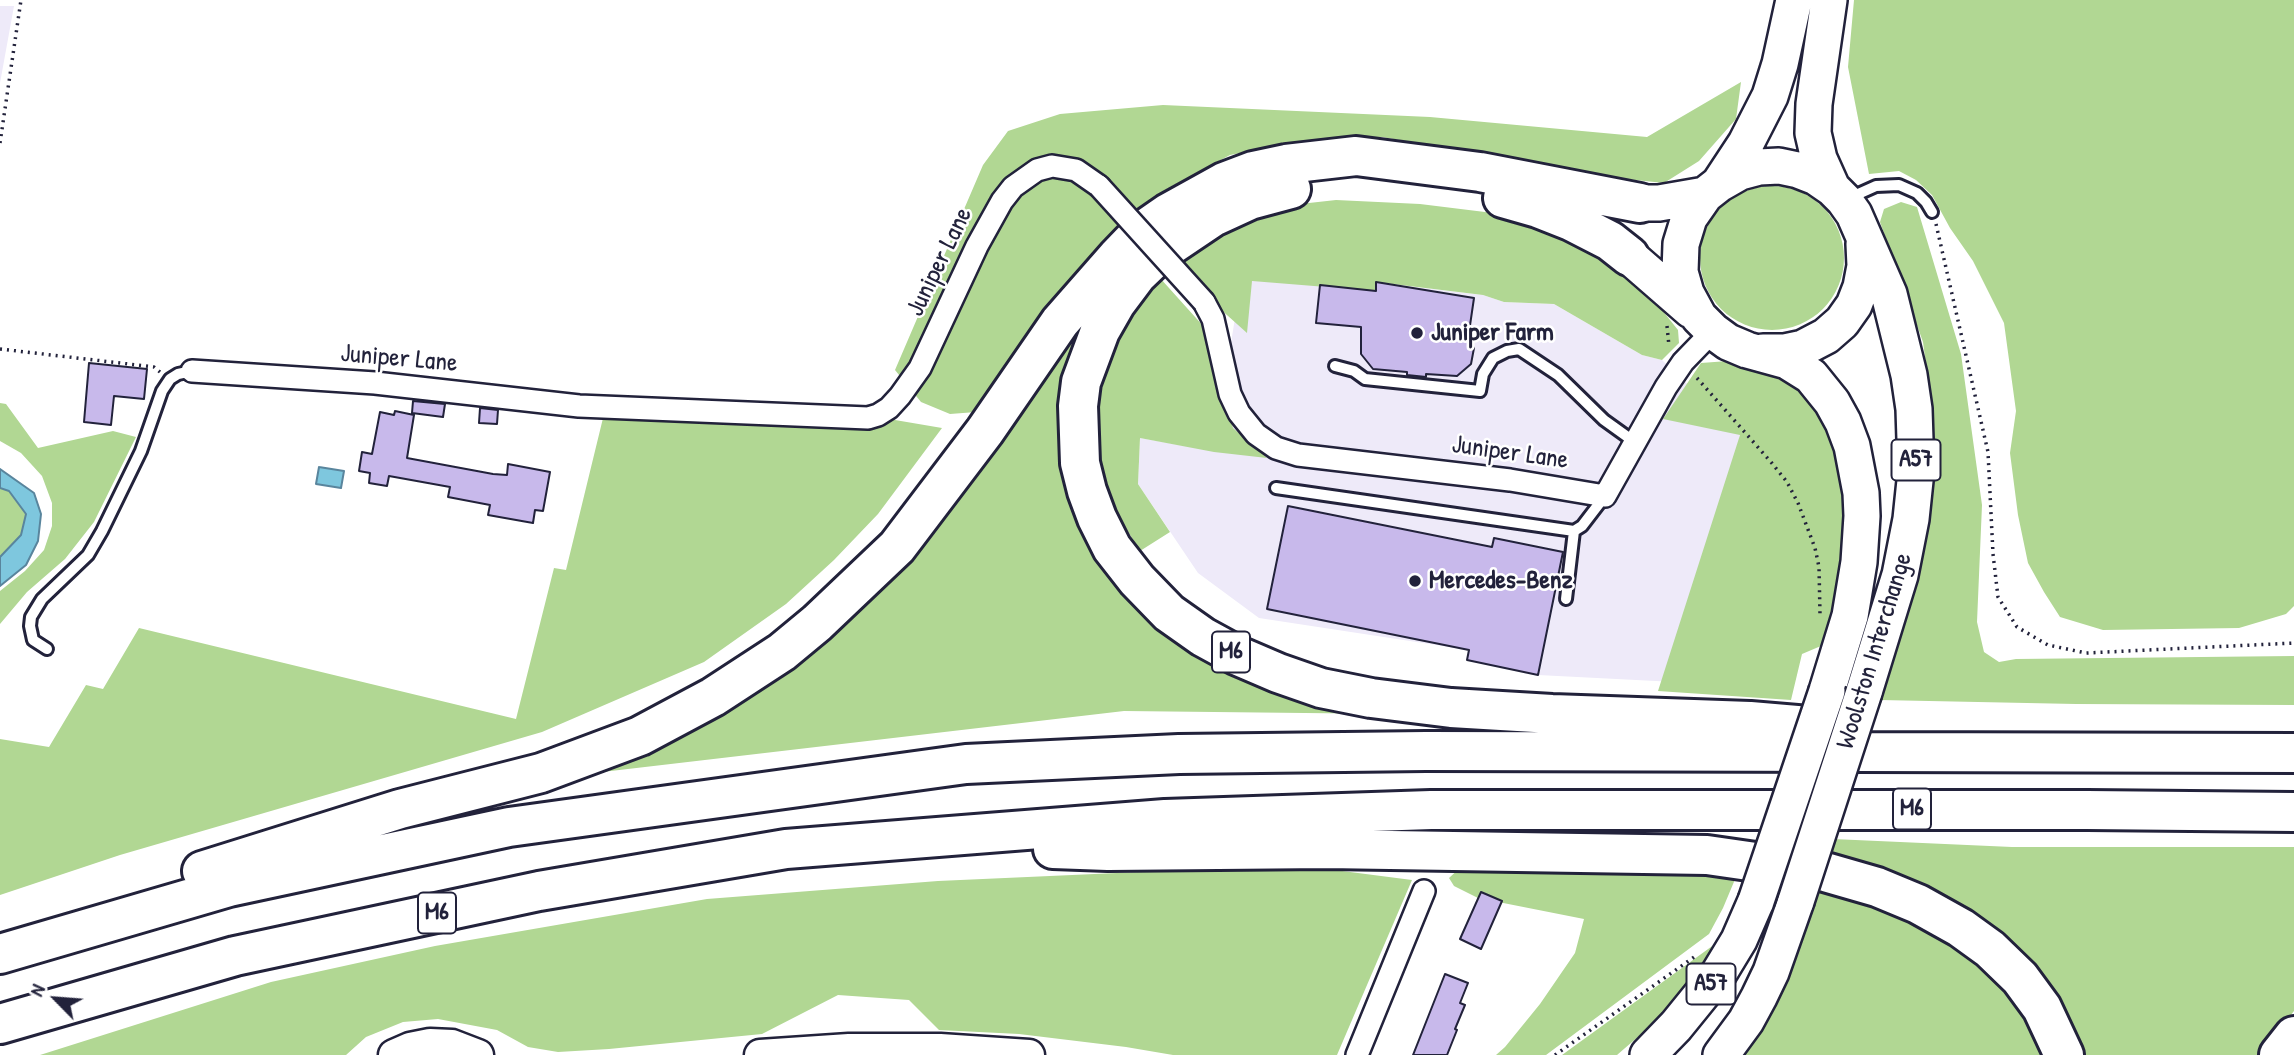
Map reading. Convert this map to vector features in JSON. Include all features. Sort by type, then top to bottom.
[{"type":"highway","points":[[1706,324],[1686,293],[1680,272],[1681,244],[1689,218],[1746,143],[1765,110],[1780,64],[1794,0]]},
{"type":"highway","name":"A57","points":[[1829,0],[1813,119],[1815,146],[1838,194]]},
{"type":"highway","points":[[0,948],[107,901],[400,808],[541,773],[640,736],[713,697],[800,638],[897,547],[985,430],[1059,322],[1117,257],[1142,231],[1200,193],[1224,181],[1286,164],[1356,156],[1456,168],[1640,203],[1660,203],[1712,189],[1740,172],[1779,166],[1816,177],[1838,194]]},
{"type":"highway","name":"M6","points":[[1629,256],[1610,241],[1538,208],[1469,190],[1426,185],[1340,181],[1306,186],[1250,200],[1213,217],[1161,251],[1137,275],[1105,322],[1089,357],[1078,406],[1080,463],[1097,518],[1112,548],[1169,612],[1203,636],[1236,655],[1321,688],[1371,698],[1451,708],[1750,721],[2104,752]]},
{"type":"highway","name":"Woolston Interchange","points":[[1721,1055],[1740,1031],[1771,972],[1864,692],[1900,575],[1912,519],[1916,471],[1914,409],[1904,350],[1889,294],[1861,230],[1838,194]]},
{"type":"highway","name":"Woolston Interchange","points":[[1762,352],[1784,352],[1803,348],[1826,336],[1842,322],[1854,305],[1861,288],[1865,248],[1861,230]]},
{"type":"highway","name":"Woolston Interchange","points":[[1629,256],[1728,342],[1799,367],[1821,387],[1843,422],[1858,470],[1862,516],[1859,562],[1850,616],[1756,901],[1739,940],[1719,973],[1676,1026],[1648,1055]]},
{"type":"highway","name":"M6","points":[[0,954],[229,887],[509,827],[966,764],[1220,753],[1412,751],[2294,753]]},
{"type":"highway","name":"M6","points":[[0,1024],[235,956],[539,891],[786,849],[1166,819],[1431,810],[2294,812]]},
{"type":"highway","name":"M6","points":[[883,842],[1108,851],[1327,849],[1707,855],[1825,872],[1877,887],[1918,904],[1961,928],[1990,949],[2020,978],[2042,1008],[2064,1055]]},
{"type":"highway","points":[[2279,1055],[2294,1036]]},
{"type":"main road","points":[[394,1055],[430,1044],[452,1045],[479,1054]]},
{"type":"main road","points":[[760,1055],[849,1049],[914,1049],[1029,1055]]},
{"type":"street","name":"Juniper Lane","points":[[192,371],[376,383],[579,405],[867,418],[889,408],[920,368],[977,246],[1013,187],[1037,170],[1065,166],[1076,170],[1099,186],[1204,302],[1213,319],[1230,394],[1239,413],[1256,434],[1276,448],[1298,456],[1510,480],[1605,496]]},
{"type":"street","points":[[1605,496],[1666,387],[1706,324]]},
{"type":"street","points":[[1357,1055],[1424,891]]},
{"type":"lane","points":[[1838,194],[1876,186],[1899,185],[1917,193],[1932,212]]},
{"type":"lane","points":[[1335,366],[1354,371],[1365,379],[1480,391],[1483,374],[1493,358],[1519,349],[1558,376],[1597,414],[1636,443]]},
{"type":"lane","points":[[47,649],[33,640],[31,617],[42,599],[88,555],[103,531],[141,451],[162,391],[170,379],[192,371]]},
{"type":"lane","points":[[1276,488],[1574,531],[1583,526],[1605,496]]},
{"type":"lane","points":[[1566,599],[1574,531]]},
{"type":"path","points":[[0,143],[20,0]]},
{"type":"path","points":[[1932,212],[1941,239],[1988,452],[1998,597],[2017,628],[2048,645],[2086,653],[2294,643]]},
{"type":"path","points":[[0,349],[154,367],[170,379]]},
{"type":"path","points":[[1697,377],[1771,462],[1787,482],[1798,503],[1815,548],[1819,567],[1819,623]]},
{"type":"path","points":[[1555,1055],[1704,950]]},
{"type":"shaded area","points":[[0,6],[14,6],[0,83]]},
{"type":"shaded area","points":[[1243,267],[1483,295],[1504,302],[1554,304],[1642,355],[1662,360],[1740,434],[1695,683],[1538,675],[1467,660],[1469,650],[1259,618],[1198,573],[1138,484],[1140,438],[1214,451]]},
{"type":"green space","points":[[1854,0],[2294,0],[2294,606],[2286,614],[2239,628],[2103,630],[2060,617],[2028,563],[2018,515],[2010,453],[2016,411],[2004,323],[1973,261],[1950,228],[1932,195],[1916,180],[1899,171],[1869,174],[1848,67]]},
{"type":"green space","points":[[1741,82],[1736,119],[1699,161],[1664,183],[1626,179],[1382,137],[1300,141],[1230,155],[1165,190],[1081,270],[976,412],[950,414],[921,402],[895,370],[983,165],[1008,131],[1060,114],[1163,105],[1430,117],[1647,137]]},
{"type":"green space","points":[[1772,186],[1800,191],[1823,207],[1839,230],[1844,258],[1839,286],[1823,309],[1800,325],[1772,330],[1744,325],[1721,309],[1705,286],[1700,258],[1705,230],[1721,207],[1744,191]]},
{"type":"green space","points":[[1336,200],[1420,204],[1493,213],[1555,230],[1604,255],[1642,285],[1678,330],[1679,343],[1662,360],[1642,355],[1554,304],[1504,302],[1483,295],[1376,282],[1376,291],[1252,281],[1247,333],[1218,307],[1180,264],[1222,232],[1282,206]]},
{"type":"green space","points":[[1901,202],[1917,207],[1961,354],[1982,505],[1977,622],[1984,652],[1999,662],[2016,659],[2294,656],[2294,705],[1880,700],[1906,621],[1921,555],[1932,476],[1931,403],[1923,342],[1880,222],[1884,209]]},
{"type":"green space","points":[[1124,275],[1072,373],[1114,573],[1395,714],[1124,711],[568,776],[769,676],[1079,319]]},
{"type":"green space","points":[[1160,278],[1205,328],[1233,428],[1267,458],[1214,452],[1140,438],[1138,484],[1170,532],[1140,551],[1114,509],[1097,457],[1099,401],[1108,360],[1129,314],[1146,291]]},
{"type":"green space","points":[[1728,361],[1782,376],[1808,393],[1827,427],[1839,460],[1846,495],[1845,549],[1828,643],[1802,654],[1791,700],[1658,691],[1740,435],[1663,419],[1701,363]]},
{"type":"green space","points":[[0,403],[6,404],[38,448],[113,431],[136,437],[94,522],[65,559],[27,592],[0,624],[0,591],[25,571],[44,550],[52,526],[52,503],[42,476],[21,453],[0,441]]},
{"type":"green space","points":[[604,414],[895,420],[942,428],[878,514],[834,560],[786,604],[704,662],[542,732],[120,855],[0,895],[0,739],[49,747],[86,685],[103,689],[139,628],[516,719],[554,568],[566,570]]},
{"type":"green space","points":[[0,488],[9,491],[26,513],[21,535],[0,557]]},
{"type":"green space","points":[[1833,839],[2012,847],[2294,847],[2294,1011],[2259,1055],[2075,1055],[2057,1007],[1827,864]]},
{"type":"green space","points":[[1296,865],[1412,880],[1337,1055],[1173,1055],[1019,1034],[939,1030],[909,1000],[838,995],[762,1034],[609,1049],[558,1052],[528,1047],[497,1030],[438,1019],[403,1022],[366,1037],[346,1055],[40,1055],[271,982],[435,946],[707,899],[938,881]]},
{"type":"green space","points":[[1463,865],[1736,877],[1709,934],[1546,1055],[1496,1055],[1540,1004],[1575,953],[1584,919],[1478,898],[1454,886],[1449,878]]},
{"type":"green space","points":[[1817,892],[1913,921],[1955,944],[2019,1002],[2043,1055],[1744,1055],[1779,995],[1800,946]]},
{"type":"green space","points":[[1715,944],[1692,982],[1662,1016],[1617,1055],[1562,1055]]},
{"type":"water","points":[[319,467],[344,471],[341,488],[316,484]]},
{"type":"water","points":[[0,469],[34,493],[41,514],[38,541],[26,565],[0,586],[0,557],[21,535],[26,514],[9,491],[0,488]]},
{"type":"building","name":"Juniper Farm","points":[[1376,282],[1474,298],[1468,339],[1474,348],[1471,364],[1457,376],[1426,374],[1426,377],[1407,375],[1407,372],[1373,369],[1361,354],[1361,327],[1316,323],[1320,285],[1376,291]]},
{"type":"building","points":[[89,363],[147,369],[144,399],[114,396],[111,425],[84,422]]},
{"type":"building","points":[[413,401],[445,404],[443,417],[412,413]]},
{"type":"building","points":[[480,408],[498,410],[497,424],[479,423]]},
{"type":"building","points":[[395,411],[414,415],[407,458],[493,474],[507,475],[508,464],[550,472],[543,511],[535,510],[533,523],[488,515],[490,505],[448,497],[450,487],[389,476],[387,486],[369,483],[370,473],[359,471],[362,452],[372,454],[380,412],[394,415]]},
{"type":"building","name":"Mercedes-Benz","points":[[1288,506],[1492,547],[1494,538],[1563,552],[1538,675],[1467,660],[1469,650],[1267,609]]},
{"type":"building","points":[[1481,892],[1502,901],[1481,949],[1460,939]]},
{"type":"building","points":[[1445,974],[1468,983],[1460,1003],[1465,1005],[1455,1029],[1457,1030],[1447,1055],[1413,1055]]},
{"type":"place","name":"Juniper Farm","points":[[1417,333]]},
{"type":"place","name":"Mercedes-Benz","points":[[1415,581]]}]
